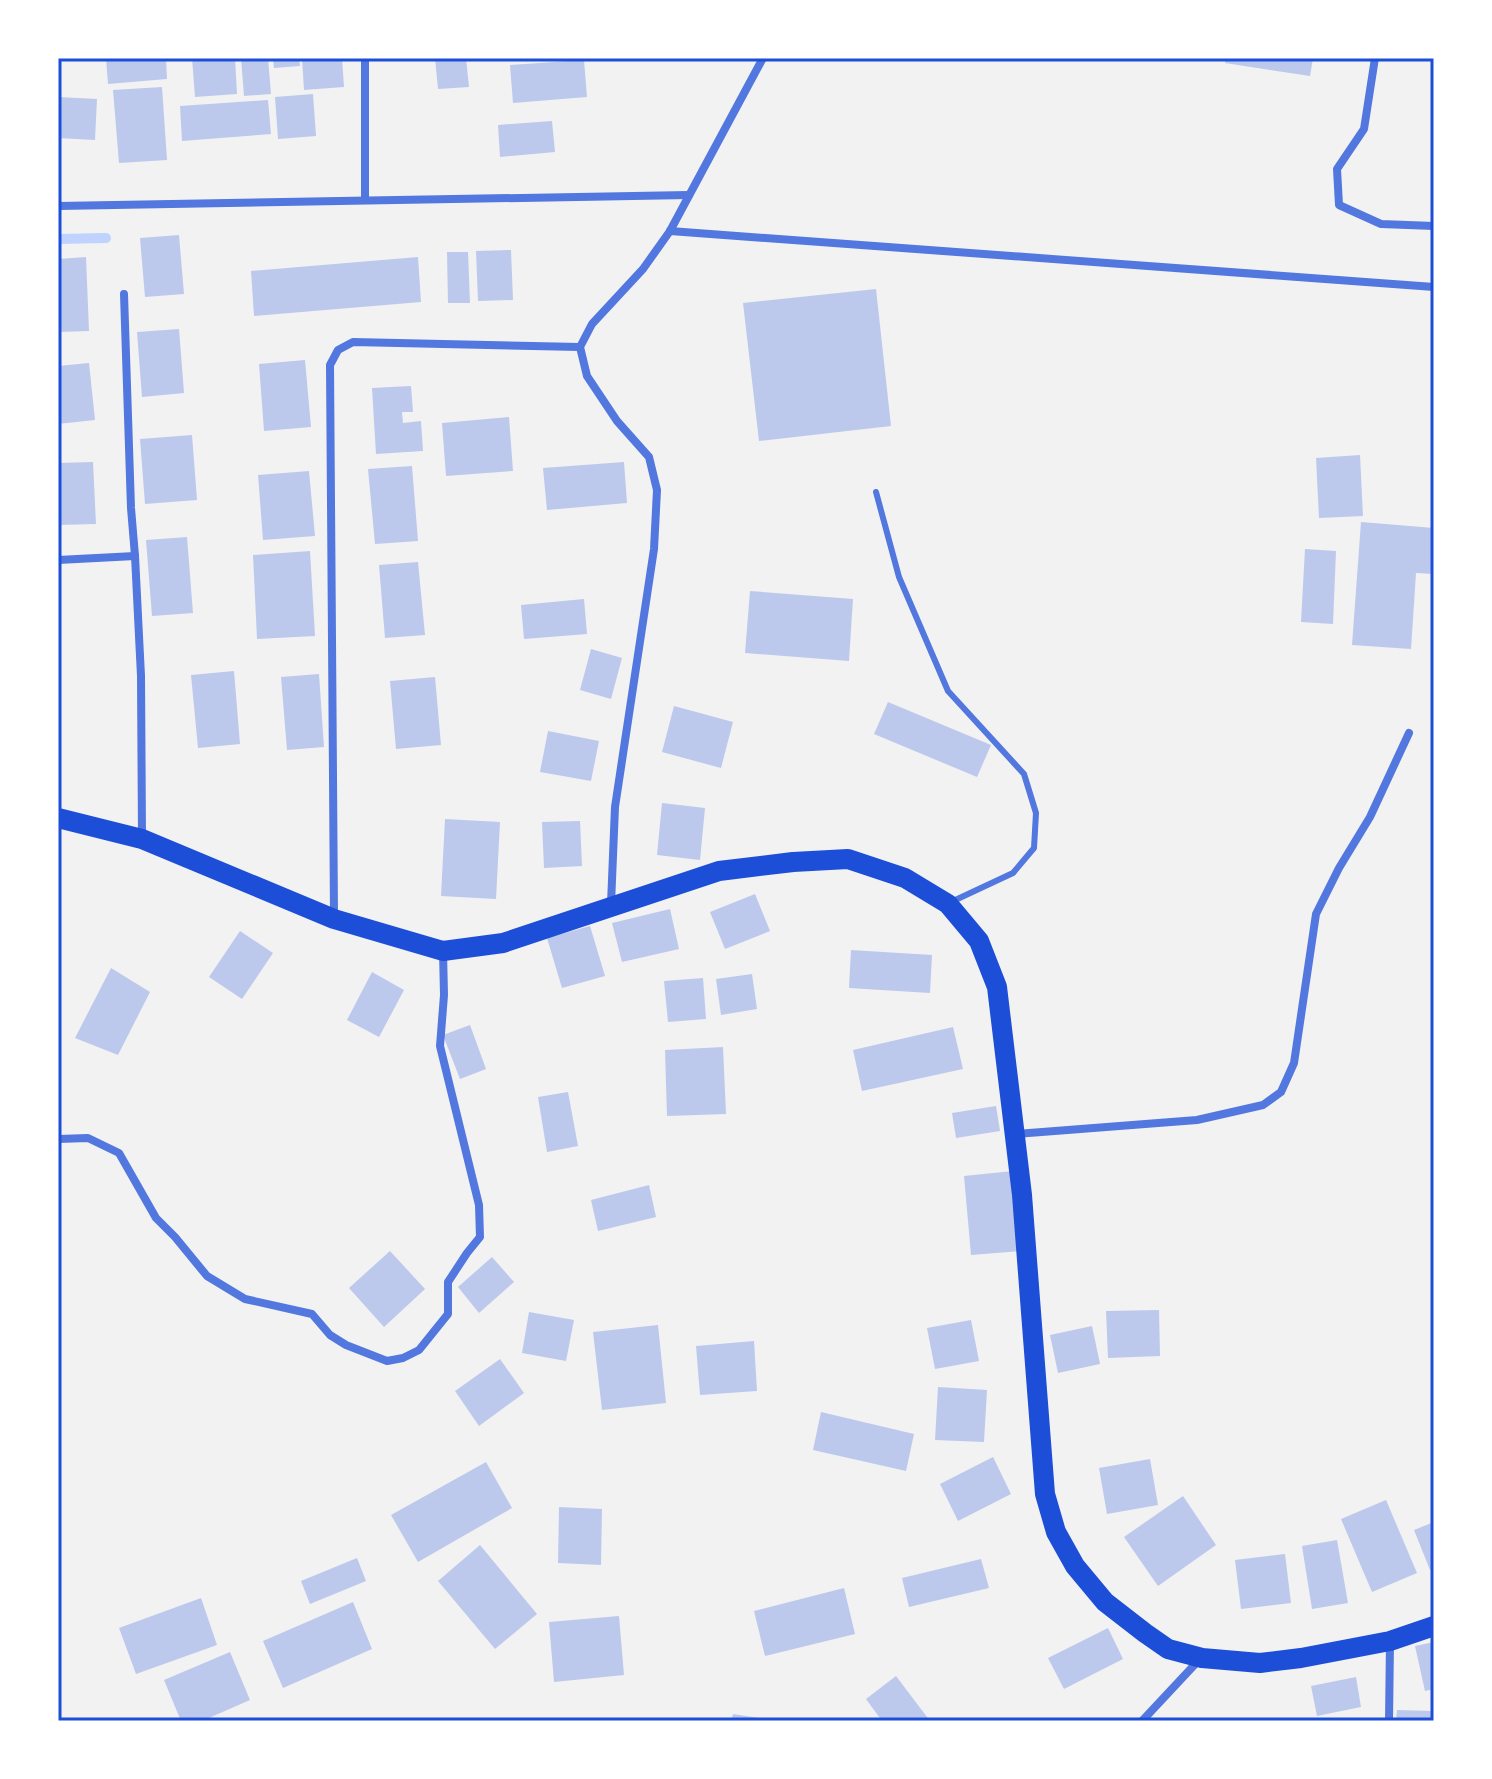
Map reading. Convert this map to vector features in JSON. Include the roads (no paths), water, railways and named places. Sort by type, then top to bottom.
[{"type":"main road","points":[[58,818],[142,839],[334,919],[443,951],[503,943],[719,871],[848,859],[905,878],[948,904],[979,941],[997,987],[1022,1195],[1045,1494],[1056,1532],[1075,1566],[1105,1602],[1145,1633],[1168,1649],[1202,1658],[1260,1663],[1301,1658],[1390,1641],[1434,1626]]},
{"type":"street","points":[[365,58],[365,200]]},
{"type":"street","points":[[611,906],[615,807],[654,549],[657,490],[649,457],[617,421],[587,376],[580,347],[592,324],[643,269],[670,231],[763,58]]},
{"type":"street","points":[[1375,58],[1364,129],[1337,169],[1339,205],[1381,224],[1434,226]]},
{"type":"street","points":[[58,206],[689,195]]},
{"type":"street","points":[[670,231],[1434,287]]},
{"type":"street","points":[[124,294],[131,508],[141,676],[142,839]]},
{"type":"street","points":[[334,919],[330,365],[338,350],[353,342],[580,347]]},
{"type":"street","points":[[58,560],[135,556]]},
{"type":"street","points":[[1015,1134],[1197,1120],[1263,1105],[1281,1092],[1294,1063],[1316,914],[1370,817],[1409,733]]},
{"type":"street","points":[[58,1139],[88,1138],[119,1153],[156,1218],[207,1276],[245,1299],[312,1314],[330,1335],[371,1356],[387,1361],[403,1358],[419,1350],[448,1314],[448,1282],[480,1237],[479,1205],[440,1046],[443,951]]},
{"type":"street","points":[[1389,1721],[1390,1641]]},
{"type":"street","points":[[1142,1721],[1202,1658]]},
{"type":"lane","points":[[876,492],[899,577],[948,691],[1024,774],[1036,813],[1034,848],[1013,873],[948,904]]},
{"type":"waterway","points":[[58,239],[106,238]]}]
